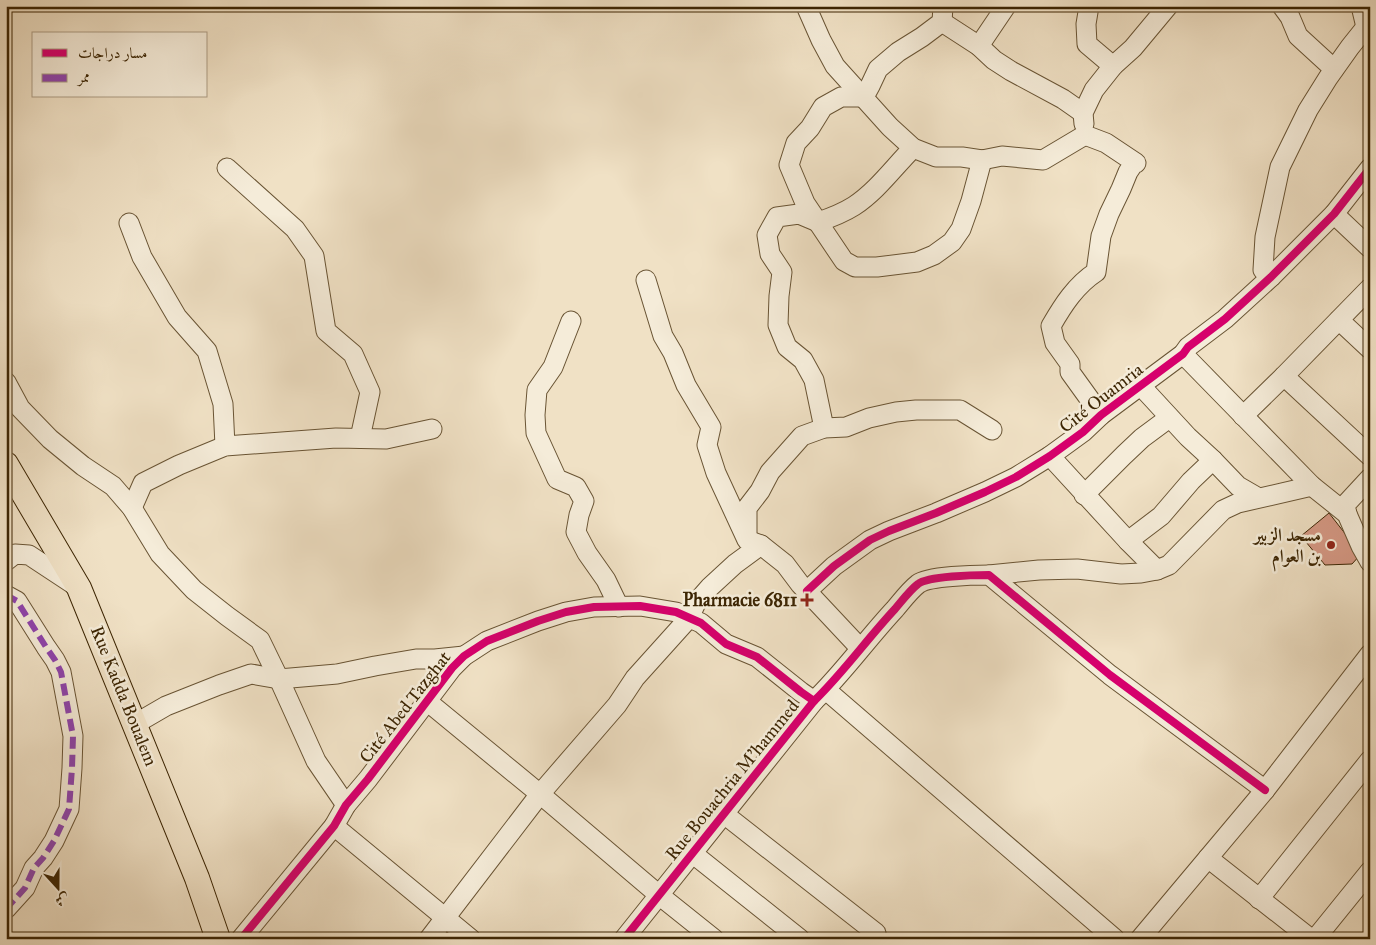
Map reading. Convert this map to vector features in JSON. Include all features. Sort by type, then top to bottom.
[{"type":"main road","name":"Rue Kadda Boualem","points":[[6,464],[80,588],[197,878],[218,939]]},
{"type":"street","points":[[806,6],[835,66],[890,127],[912,148],[936,157],[962,157],[982,160],[1002,156],[1043,160],[1085,135],[1083,113],[1094,90],[1112,66],[1133,48],[1162,8]]},
{"type":"street","points":[[979,46],[1006,6]]},
{"type":"street","points":[[1089,6],[1086,24],[1087,44],[1112,66]]},
{"type":"street","points":[[1282,6],[1290,17],[1298,36],[1334,69]]},
{"type":"street","points":[[1271,277],[1263,270],[1266,237],[1280,167],[1308,110],[1334,69],[1368,24],[1361,6]]},
{"type":"street","points":[[864,97],[878,69],[898,52],[922,37],[942,14],[994,60],[1063,99],[1083,113]]},
{"type":"street","points":[[864,97],[841,97],[823,107],[810,128],[796,143],[789,166],[805,203],[844,261],[855,267],[877,267],[917,262],[952,242],[961,229],[982,160]]},
{"type":"street","name":"Cité Ouamria","points":[[1085,135],[1106,143],[1136,163],[1128,172],[1109,214],[1101,236],[1096,272],[1085,280],[1073,294],[1050,326],[1055,343],[1070,364],[1070,372],[1101,415]]},
{"type":"street","points":[[824,428],[814,380],[803,360],[787,348],[778,325],[782,272],[770,254],[767,235],[777,217],[799,214],[818,222],[831,218],[854,206],[876,188],[912,148]]},
{"type":"street","points":[[227,168],[295,229],[314,256],[326,331],[353,354],[370,392],[360,438]]},
{"type":"street","name":"Cité Ouamria","points":[[807,591],[834,566],[870,540],[1016,477],[1050,456],[1083,432],[1101,415],[1183,354],[1271,277],[1334,214],[1370,168]]},
{"type":"street","points":[[1334,214],[1370,248]]},
{"type":"street","points":[[129,223],[142,257],[178,317],[207,351],[223,404],[225,446]]},
{"type":"street","points":[[646,280],[663,336],[673,353],[686,385],[711,427],[707,445],[716,473],[754,543],[785,564],[800,584],[860,648]]},
{"type":"street","points":[[1243,416],[1370,288]]},
{"type":"street","points":[[1338,320],[1370,349]]},
{"type":"street","points":[[571,321],[553,367],[537,390],[536,433],[556,479],[576,487],[584,500],[576,532],[587,553],[606,580],[619,606]]},
{"type":"street","points":[[1183,354],[1312,486],[1347,514]]},
{"type":"street","points":[[1284,376],[1370,456]]},
{"type":"street","points":[[6,382],[20,408],[50,439],[83,466],[114,486],[132,508],[160,554],[194,590],[260,640],[316,761],[346,804]]},
{"type":"street","points":[[1140,385],[1169,418],[1238,486],[1257,497]]},
{"type":"street","points":[[754,543],[747,508],[760,491],[770,472],[802,436],[824,428],[846,427],[869,418],[896,412],[938,410],[960,410],[992,430]]},
{"type":"street","points":[[1084,495],[1124,454],[1169,418]]},
{"type":"street","points":[[132,508],[143,483],[179,465],[225,446],[327,438],[386,439],[432,429]]},
{"type":"street","points":[[1050,456],[1084,495],[1157,570],[1169,565],[1223,510],[1238,502],[1312,486]]},
{"type":"street","points":[[1128,541],[1161,516],[1191,481],[1213,460]]},
{"type":"street","points":[[1370,478],[1345,505],[1361,546],[1370,562]]},
{"type":"street","points":[[429,939],[540,794],[617,705],[635,678],[689,618],[696,603],[754,543]]},
{"type":"street","points":[[6,561],[15,554],[29,555],[80,588]]},
{"type":"street","name":"Rue Bouachria M'hammed","points":[[624,939],[820,695],[919,583],[936,578],[1039,570],[1077,569],[1121,574],[1157,570]]},
{"type":"street","points":[[989,575],[1110,675],[1264,790]]},
{"type":"street","points":[[6,595],[17,601],[61,672],[73,736],[69,809],[54,841],[34,868],[24,888],[6,909]]},
{"type":"street","name":"Cité Abed Tazghat","points":[[248,936],[334,826],[346,804],[428,702],[440,683],[464,656],[487,641],[557,615],[594,607],[640,606],[676,612],[701,623],[726,644],[757,657],[801,692],[820,695],[1115,939]]},
{"type":"street","name":"Cité Abed Tazghat","points":[[135,724],[166,706],[219,684],[251,674],[279,679],[337,674],[416,659],[464,656]]},
{"type":"street","points":[[1140,939],[1368,662]]},
{"type":"street","name":"Cité Abed Tazghat","points":[[428,702],[714,939]]},
{"type":"street","points":[[1259,898],[1370,760]]},
{"type":"street","points":[[724,814],[876,933]]},
{"type":"street","points":[[334,826],[471,939]]},
{"type":"street","points":[[692,853],[800,939]]},
{"type":"street","points":[[1208,858],[1311,939]]},
{"type":"street","points":[[1315,939],[1370,872]]},
{"type":"building","name":"مسجد الزبير بن العوام","points":[[1329,513],[1361,554],[1352,564],[1325,565],[1301,536]]},
{"type":"marked path","points":[[6,595],[17,601],[61,672],[73,736],[69,809],[54,841],[34,868],[25,888],[6,909]]},
{"type":"cycle path","points":[[807,591],[834,566],[870,540],[1016,477],[1050,456],[1083,432],[1101,415],[1183,354],[1188,347],[1225,319],[1271,277],[1334,214],[1370,168]]},
{"type":"cycle path","points":[[624,939],[814,701],[912,589],[923,581],[931,579],[952,576],[989,575],[1110,675],[1265,790]]},
{"type":"cycle path","points":[[241,939],[334,826],[346,805],[452,668],[464,656],[487,641],[566,612],[594,607],[640,606],[676,612],[701,623],[726,644],[757,657],[814,701]]},
{"type":"place","name":"مسجد الزبير بن العوام","points":[[1331,545]]},
{"type":"place","name":"Pharmacie 6811","points":[[807,600]]}]
